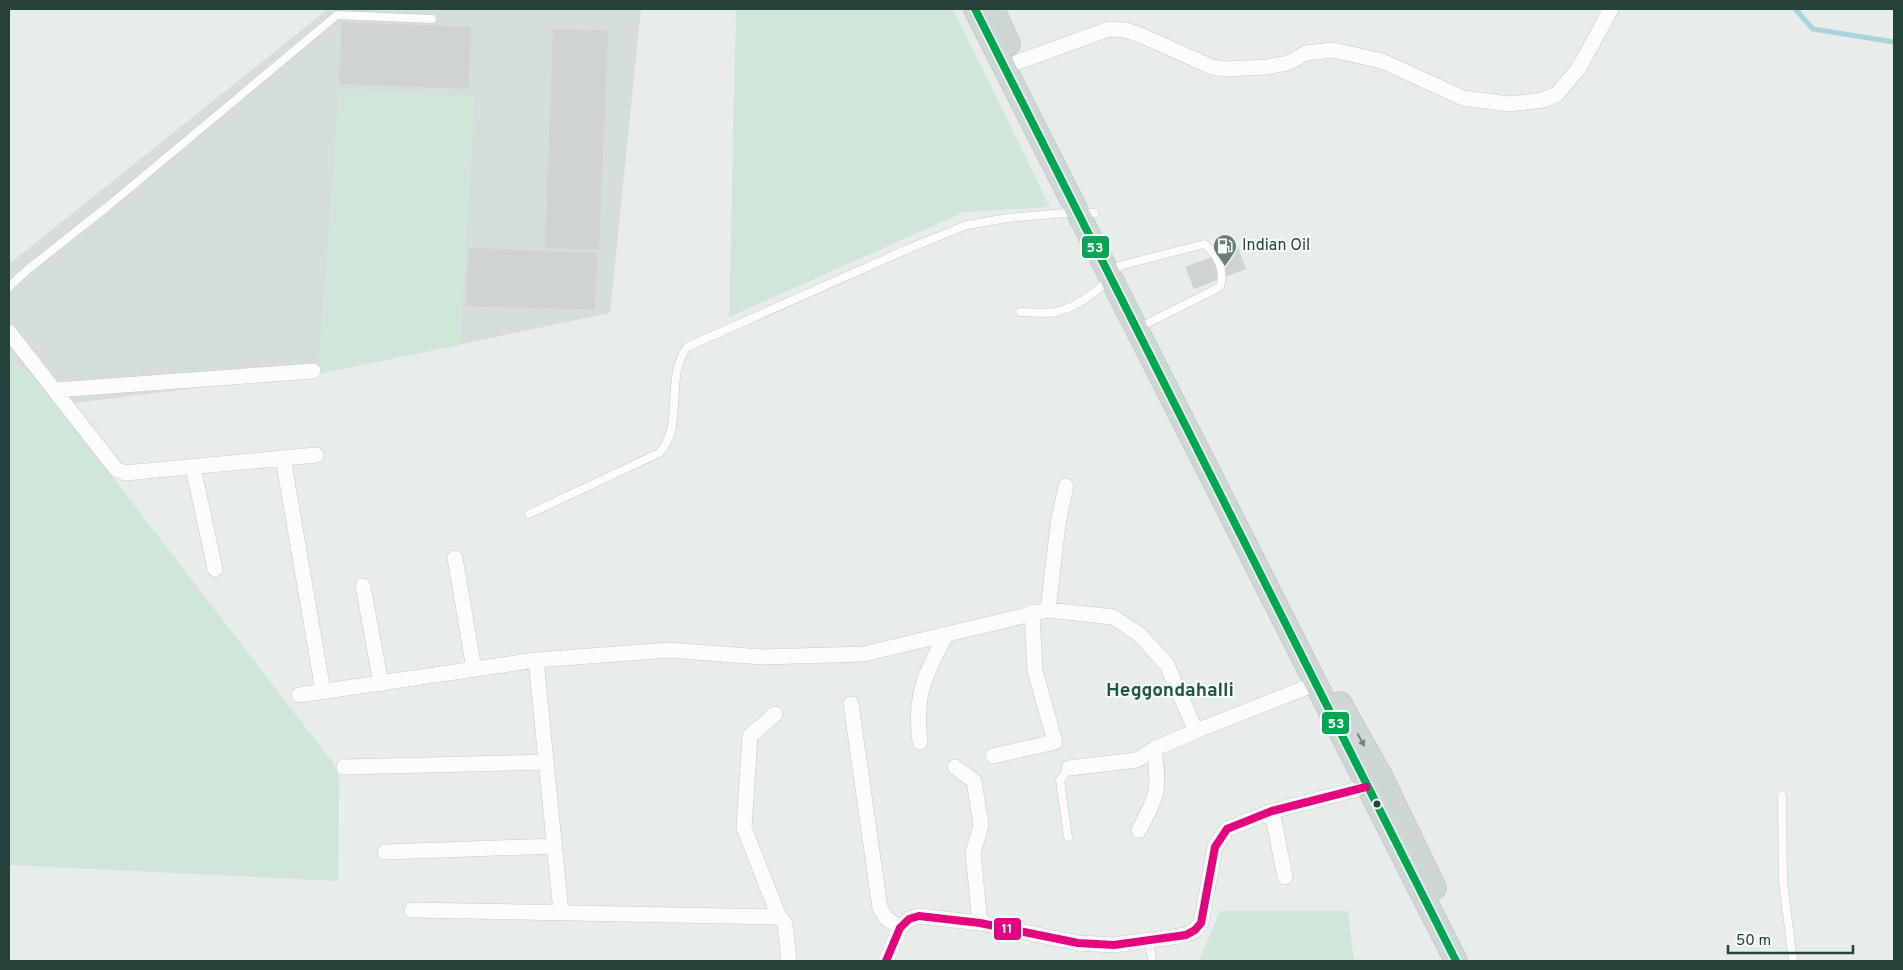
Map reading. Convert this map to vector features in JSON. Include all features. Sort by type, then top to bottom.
[{"type":"main road","points":[[975,9],[1086,212]]},
{"type":"main road","points":[[993,9],[1086,212],[1315,684],[1456,961]]},
{"type":"main road","points":[[1115,272],[1148,323],[1324,673],[1380,774],[1470,961]]},
{"type":"street","points":[[1018,62],[1109,29],[1125,30],[1212,67],[1224,69],[1267,67],[1288,63],[1306,53],[1333,50],[1382,61],[1463,98],[1510,104],[1542,100],[1557,94],[1579,68],[1611,9]]},
{"type":"street","points":[[9,332],[116,469],[133,473],[316,455]]},
{"type":"street","points":[[55,390],[313,371]]},
{"type":"street","points":[[283,458],[323,691]]},
{"type":"street","points":[[193,467],[215,570]]},
{"type":"street","points":[[1048,610],[1058,524],[1066,486]]},
{"type":"street","points":[[455,558],[474,669]]},
{"type":"street","points":[[362,586],[381,684]]},
{"type":"street","points":[[299,695],[536,660],[668,650],[762,657],[864,654],[1032,612],[1048,610],[1113,617],[1139,634],[1167,665],[1196,730]]},
{"type":"street","points":[[993,756],[1055,742],[1035,671],[1032,612]]},
{"type":"street","points":[[920,742],[918,705],[922,681],[946,634]]},
{"type":"street","points":[[536,660],[561,912]]},
{"type":"street","points":[[1069,768],[1137,760],[1154,749],[1196,730],[1315,684]]},
{"type":"street","points":[[851,704],[880,908],[886,918],[900,928]]},
{"type":"street","points":[[775,714],[750,736],[744,828],[779,917],[785,924],[789,961]]},
{"type":"street","points":[[1139,830],[1157,795],[1159,780],[1154,749]]},
{"type":"street","points":[[344,767],[546,762]]},
{"type":"street","points":[[955,767],[974,781],[981,825],[973,852],[980,923]]},
{"type":"street","points":[[886,961],[900,928],[909,919],[919,916],[980,923],[1078,943],[1114,945],[1186,935],[1195,930],[1201,923],[1215,847],[1227,829],[1272,811],[1366,787]]},
{"type":"street","points":[[1272,811],[1285,877]]},
{"type":"street","points":[[385,852],[554,846]]},
{"type":"street","points":[[412,910],[779,917]]},
{"type":"lane","points":[[9,287],[26,270],[106,208],[338,15],[432,19]]},
{"type":"lane","points":[[529,514],[660,453],[667,446],[671,433],[676,367],[687,347],[901,251],[968,225],[1008,218],[1086,212]]},
{"type":"lane","points":[[1020,312],[1056,312],[1074,306],[1115,272],[1204,244],[1213,250],[1223,278],[1220,287],[1148,323]]},
{"type":"lane","points":[[1068,837],[1060,780],[1069,768]]},
{"type":"lane","points":[[1782,796],[1783,882],[1793,961]]},
{"type":"lane","points":[[1149,941],[1152,961]]},
{"type":"shaded area","points":[[328,9],[641,9],[610,313],[328,372],[57,405],[9,354],[9,264]]},
{"type":"green space","points":[[736,9],[953,9],[1050,207],[964,212],[729,317]]},
{"type":"green space","points":[[339,89],[475,96],[460,345],[318,373]]},
{"type":"green space","points":[[9,354],[57,405],[333,763],[339,776],[338,881],[9,865]]},
{"type":"green space","points":[[1220,911],[1348,911],[1354,961],[1199,961]]},
{"type":"building","points":[[342,22],[471,27],[469,89],[339,84]]},
{"type":"building","points":[[553,29],[608,31],[599,250],[545,248]]},
{"type":"building","points":[[1238,247],[1246,269],[1194,289],[1185,267]]},
{"type":"building","points":[[469,248],[597,253],[595,310],[466,306]]},
{"type":"waterway","points":[[1795,9],[1813,29],[1894,42]]},
{"type":"transit line","name":"53","points":[[975,9],[1456,961]]},
{"type":"transit line","name":"11","points":[[886,961],[900,928],[909,919],[919,916],[980,923],[1078,943],[1114,945],[1186,935],[1195,930],[1201,923],[1215,847],[1227,829],[1272,811],[1366,787]]},
{"type":"place","name":"Indian Oil","points":[[1225,267]]},
{"type":"district","name":"Heggondahalli","points":[[1170,691]]}]
